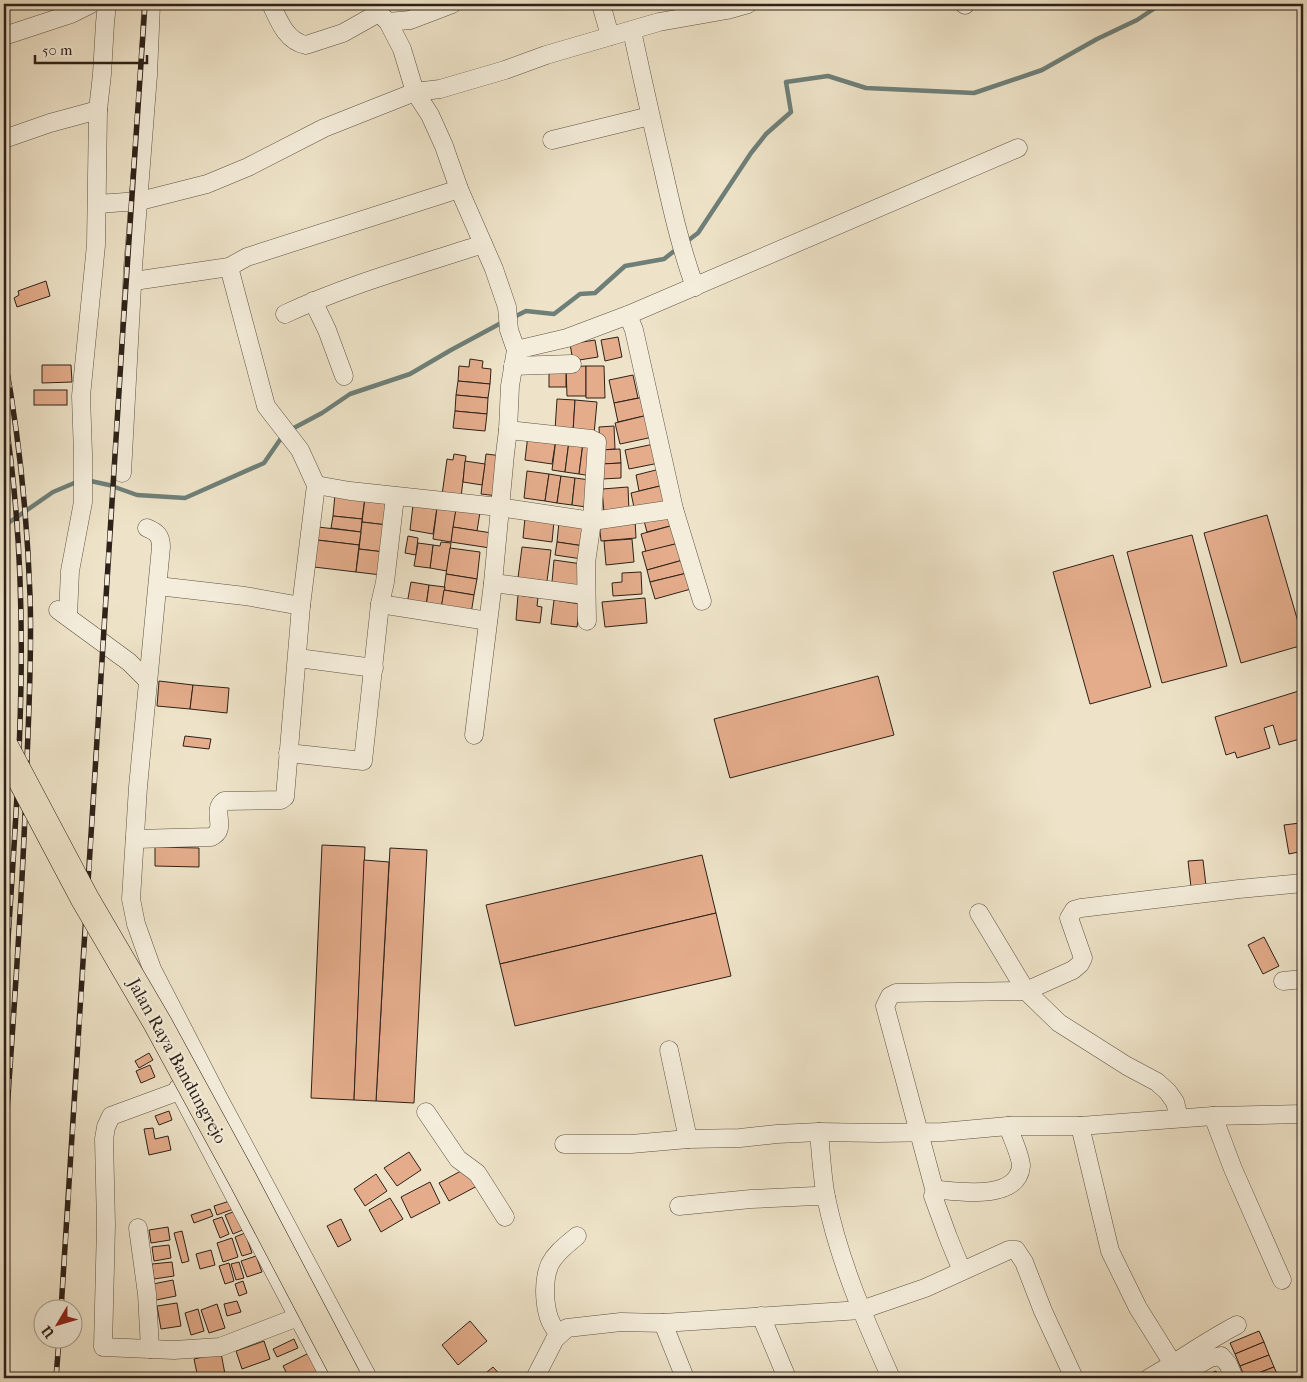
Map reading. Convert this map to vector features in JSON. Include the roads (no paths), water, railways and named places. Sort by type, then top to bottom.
[{"type":"main road","name":"Jalan Raya Bandungrejo","points":[[4,746],[84,900],[158,1024],[243,1180],[347,1378]]},
{"type":"street","points":[[4,36],[71,14],[91,4]]},
{"type":"street","points":[[107,4],[98,110],[96,245],[81,396],[82,502],[63,612],[130,662],[148,681]]},
{"type":"street","points":[[122,473],[129,332],[134,281],[133,267],[140,201],[148,84],[151,4]]},
{"type":"street","points":[[271,4],[285,32],[293,40],[306,45],[342,33],[375,15],[381,15],[388,22],[402,49],[415,92],[430,115],[444,146],[459,189],[494,269],[507,308],[509,330],[515,358],[493,583],[474,735]]},
{"type":"street","points":[[388,22],[410,20],[452,4]]},
{"type":"street","points":[[601,4],[610,36]]},
{"type":"street","points":[[97,204],[140,201],[222,179],[324,128],[415,92],[440,88],[504,70],[546,55],[659,22],[727,10],[748,4]]},
{"type":"street","points":[[632,31],[676,226],[695,287]]},
{"type":"street","points":[[4,139],[50,123],[98,110]]},
{"type":"street","points":[[552,140],[650,116]]},
{"type":"street","points":[[515,358],[628,315],[845,220],[1018,148]]},
{"type":"street","points":[[134,281],[229,267],[247,257],[459,189]]},
{"type":"street","points":[[285,314],[313,301],[389,274],[483,244]]},
{"type":"street","points":[[135,839],[211,837],[217,835],[220,829],[218,811],[224,801],[283,799],[285,797],[301,606],[316,485],[300,450],[266,406],[229,267]]},
{"type":"street","points":[[313,301],[327,330],[344,376]]},
{"type":"street","points":[[628,315],[634,330],[674,509],[702,601]]},
{"type":"street","points":[[515,358],[572,364]]},
{"type":"street","points":[[508,430],[591,439],[597,442],[592,521],[586,563],[586,621]]},
{"type":"street","points":[[316,485],[395,497],[499,507],[592,521],[674,509]]},
{"type":"street","points":[[288,753],[363,761],[380,604],[395,497]]},
{"type":"street","points":[[147,528],[156,532],[161,540],[138,787],[131,899],[136,924],[152,969],[368,1378]]},
{"type":"street","points":[[493,583],[586,595]]},
{"type":"street","points":[[158,586],[245,596],[301,606]]},
{"type":"street","points":[[380,604],[488,621]]},
{"type":"street","points":[[298,658],[374,668]]},
{"type":"street","points":[[962,1271],[934,1202],[933,1196],[935,1192],[885,1006],[887,998],[896,993],[1026,991],[1073,970],[1080,964],[1083,958],[1069,918],[1074,910],[1081,908],[1303,883]]},
{"type":"street","points":[[979,913],[1026,991],[1060,1023],[1127,1066],[1158,1082],[1175,1102],[1179,1118]]},
{"type":"street","points":[[152,969],[146,1029],[330,1378]]},
{"type":"street","points":[[1283,981],[1303,979]]},
{"type":"street","points":[[669,1050],[688,1140]]},
{"type":"street","points":[[179,1091],[121,1110],[111,1116],[106,1127],[104,1139],[106,1225],[103,1348],[174,1350],[220,1347],[298,1317]]},
{"type":"street","points":[[426,1112],[458,1159],[481,1179],[505,1217]]},
{"type":"street","points":[[564,1144],[631,1144],[819,1132],[918,1132],[1008,1126],[1080,1126],[1213,1116],[1303,1114]]},
{"type":"street","points":[[1213,1116],[1237,1178],[1282,1280]]},
{"type":"street","points":[[935,1192],[940,1190],[980,1193],[996,1190],[1014,1181],[1020,1172],[1021,1164],[1008,1126]]},
{"type":"street","points":[[1080,1126],[1110,1251],[1138,1308],[1174,1371]]},
{"type":"street","points":[[819,1132],[826,1197],[843,1260],[861,1310],[891,1378]]},
{"type":"street","points":[[679,1206],[751,1199],[826,1197]]},
{"type":"street","points":[[138,1228],[147,1294],[150,1350]]},
{"type":"street","points":[[559,1333],[554,1329],[547,1313],[546,1286],[550,1264],[577,1236]]},
{"type":"street","points":[[534,1378],[559,1333],[567,1328],[621,1322],[663,1323],[861,1310],[925,1288],[1010,1250],[1016,1250],[1024,1262],[1043,1311],[1074,1378]]},
{"type":"street","points":[[761,1316],[787,1378]]},
{"type":"street","points":[[663,1323],[685,1378]]},
{"type":"street","points":[[1174,1371],[1213,1337],[1237,1325]]},
{"type":"street","points":[[1149,1378],[1210,1358],[1222,1356],[1234,1378]]},
{"type":"waterway","points":[[686,242],[698,233],[751,153],[766,134],[791,112],[786,82],[828,76],[866,88],[974,93],[1042,70],[1097,39],[1137,20],[1161,4]]},
{"type":"waterway","points":[[512,318],[526,311],[554,314],[580,294],[595,293],[625,266],[664,259],[678,248]]},
{"type":"waterway","points":[[290,430],[322,413],[350,394],[410,374],[503,322]]},
{"type":"waterway","points":[[86,480],[109,485],[137,495],[185,498],[264,463],[284,434]]},
{"type":"waterway","points":[[4,526],[53,492],[79,481]]},
{"type":"railway","points":[[62,1300],[145,4]]},
{"type":"railway","points":[[4,355],[14,414],[24,504],[29,565],[31,636],[23,859],[4,1154]]},
{"type":"railway","points":[[4,412],[14,485],[21,633],[18,780],[4,1001]]},
{"type":"railway","points":[[56,1378],[58,1350]]}]
